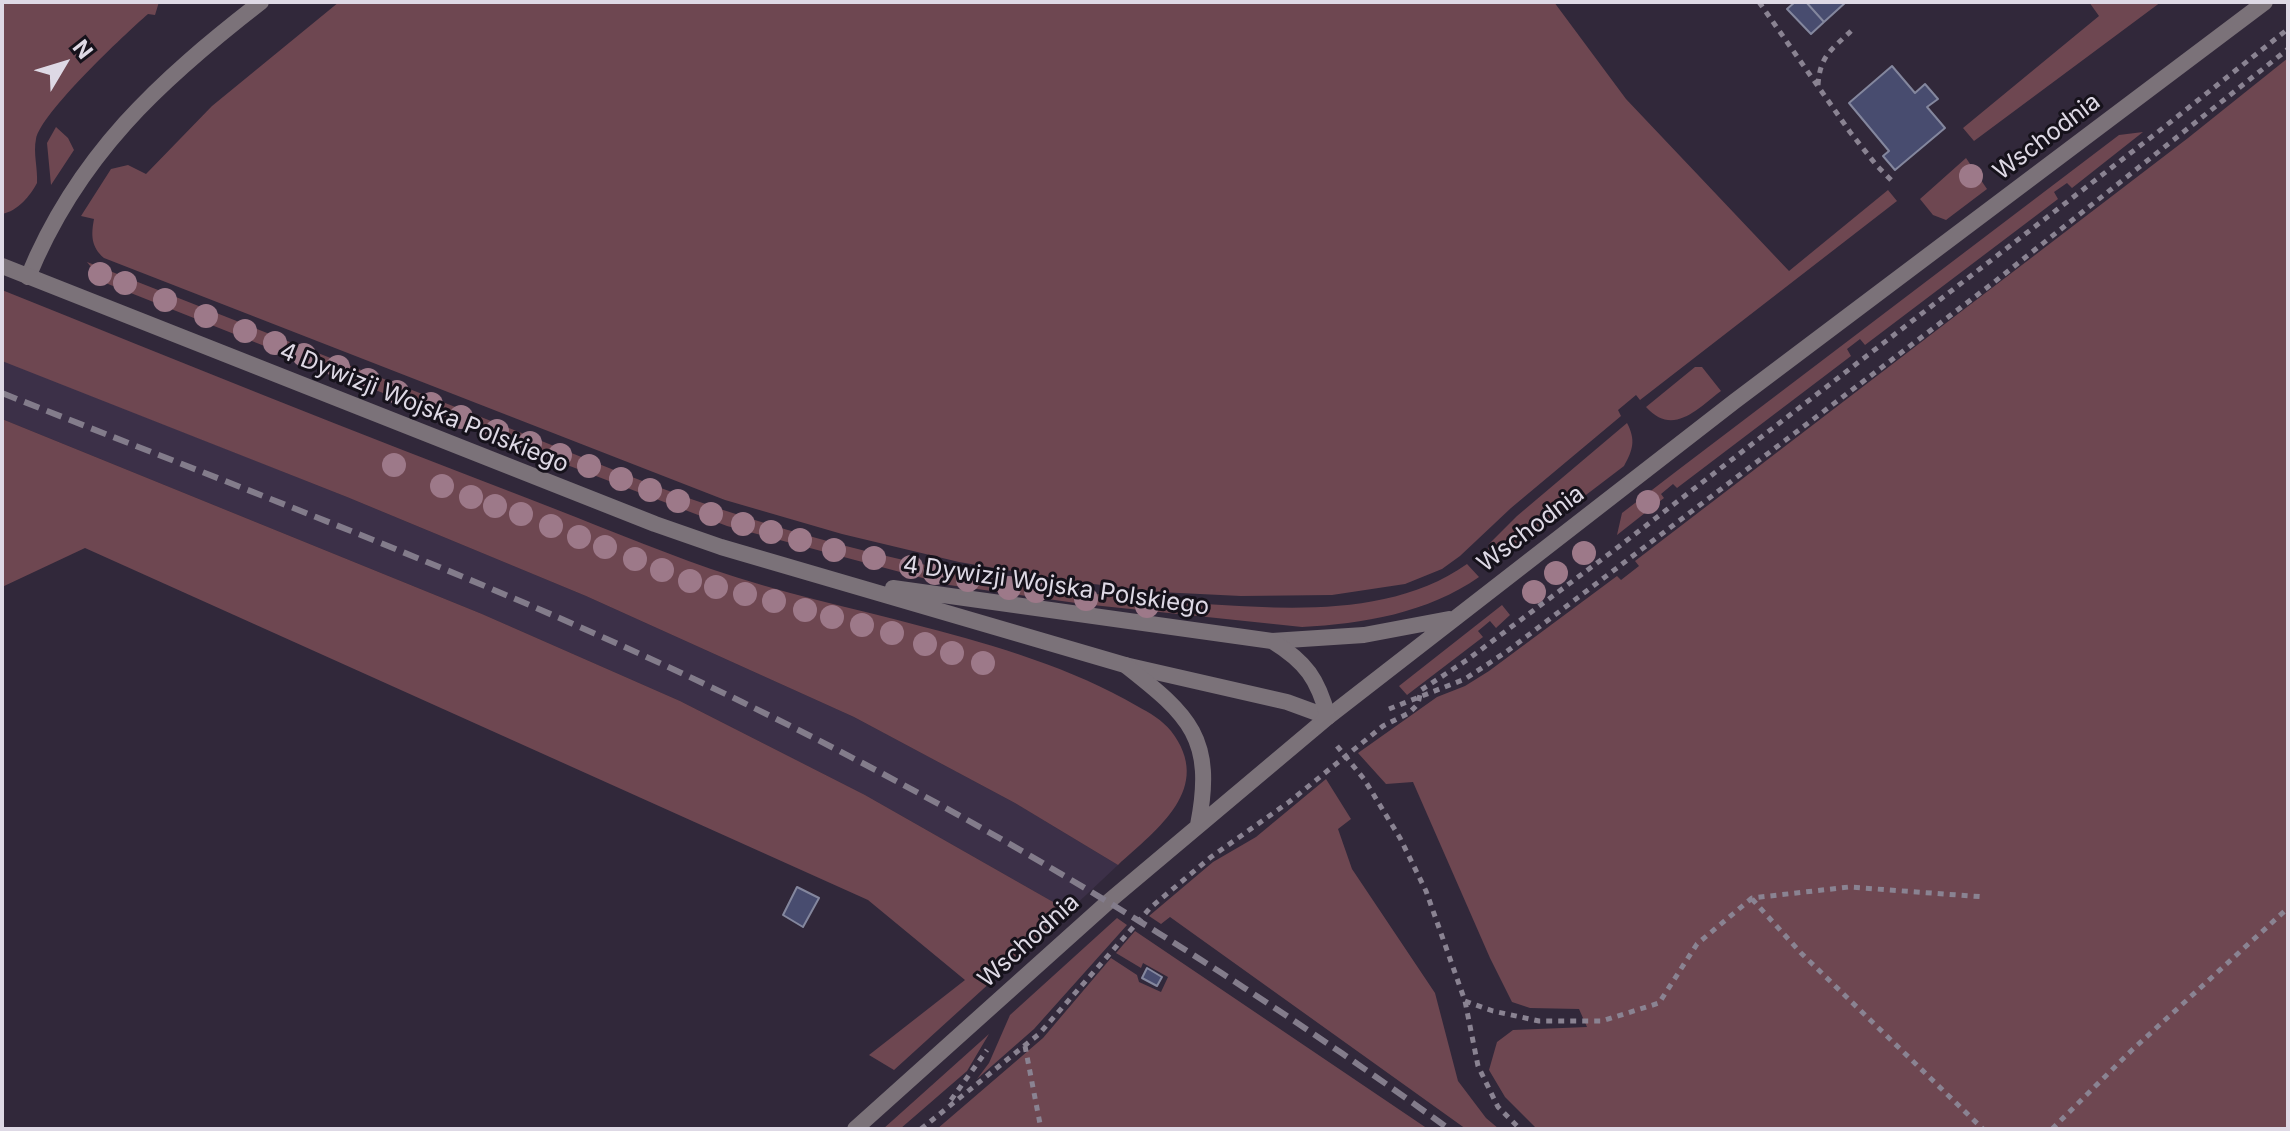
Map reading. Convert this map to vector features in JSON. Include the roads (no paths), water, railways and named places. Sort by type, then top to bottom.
[{"type":"street","points":[[28,277],[69,194],[108,143],[165,80],[261,2]]},
{"type":"street","name":"Wschodnia","points":[[855,1129],[1108,902],[1328,717],[1735,401],[2265,2]]},
{"type":"street","name":"4 Dywizji Wojska Polskiego","points":[[2,266],[655,524],[721,547],[1125,665],[1287,702],[1328,717]]},
{"type":"street","name":"4 Dywizji Wojska Polskiego","points":[[832,579],[1272,641],[1364,635],[1454,618]]},
{"type":"street","name":"4 Dywizji Wojska Polskiego","points":[[1272,641],[1304,664],[1323,696],[1328,717]]},
{"type":"street","name":"4 Dywizji Wojska Polskiego","points":[[1125,665],[1167,697],[1198,740],[1205,782],[1198,825]]},
{"type":"railway","points":[[2,393],[560,618],[834,748],[1105,900],[1279,1011],[1449,1129]]}]
